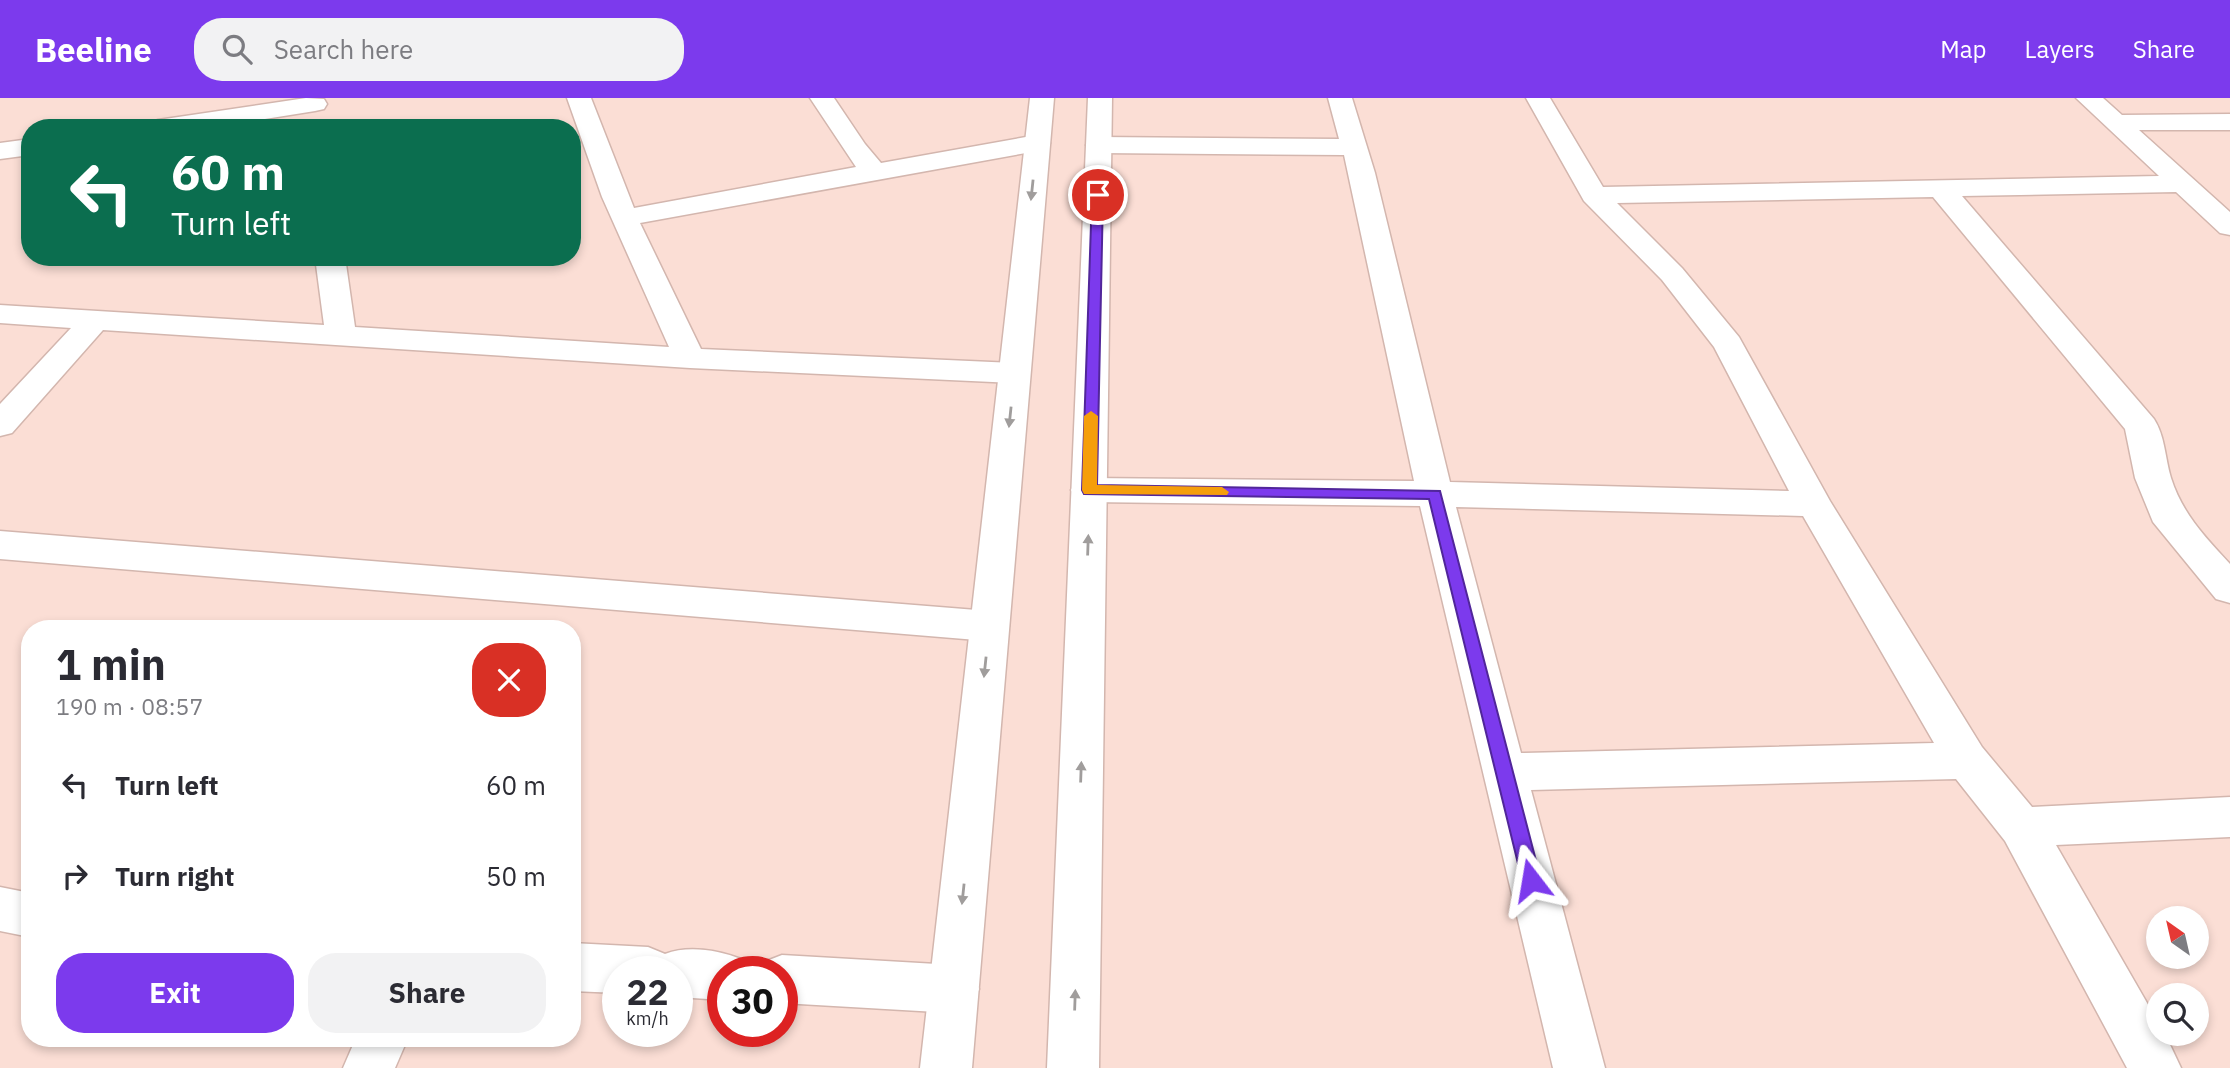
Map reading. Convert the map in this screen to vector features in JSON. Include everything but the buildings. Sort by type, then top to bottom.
[{"type":"street","points":[[579,98],[589,131],[653,285],[691,358]]},
{"type":"street","points":[[822,98],[855,149],[876,173]]},
{"type":"street","points":[[946,1068],[1042,98]]},
{"type":"street","points":[[1073,1068],[1100,98]]},
{"type":"street","points":[[1340,98],[1354,147],[1435,494],[1578,1068]]},
{"type":"street","points":[[1538,98],[1594,195],[1672,274],[1728,344],[1814,504],[1967,760],[2021,827],[2155,1068]]},
{"type":"street","points":[[2088,98],[2230,227]]},
{"type":"street","points":[[237,119],[316,110]]},
{"type":"street","points":[[2118,123],[2230,122]]},
{"type":"street","points":[[626,218],[745,194],[1037,143]]},
{"type":"street","points":[[1099,145],[1354,147]]},
{"type":"street","points":[[0,152],[21,148]]},
{"type":"street","points":[[1594,195],[2185,184]]},
{"type":"street","points":[[1942,190],[2142,428],[2153,478],[2171,522],[2230,589]]},
{"type":"street","points":[[331,266],[341,335]]},
{"type":"street","points":[[0,314],[691,358],[1014,373]]},
{"type":"street","points":[[0,425],[93,322]]},
{"type":"street","points":[[1089,490],[1435,494],[1814,504]]},
{"type":"street","points":[[0,545],[989,626]]},
{"type":"street","points":[[1504,772],[1967,760]]},
{"type":"street","points":[[2021,827],[2230,817]]},
{"type":"street","points":[[0,909],[21,913]]},
{"type":"street","points":[[581,967],[602,969]]},
{"type":"street","points":[[798,980],[954,989]]},
{"type":"street","points":[[369,1068],[378,1047]]},
{"type":"slow traffic","points":[[1091,416],[1089,490],[1222,492]]},
{"type":"route","points":[[1098,195],[1089,490],[1435,494],[1531,880]]}]
